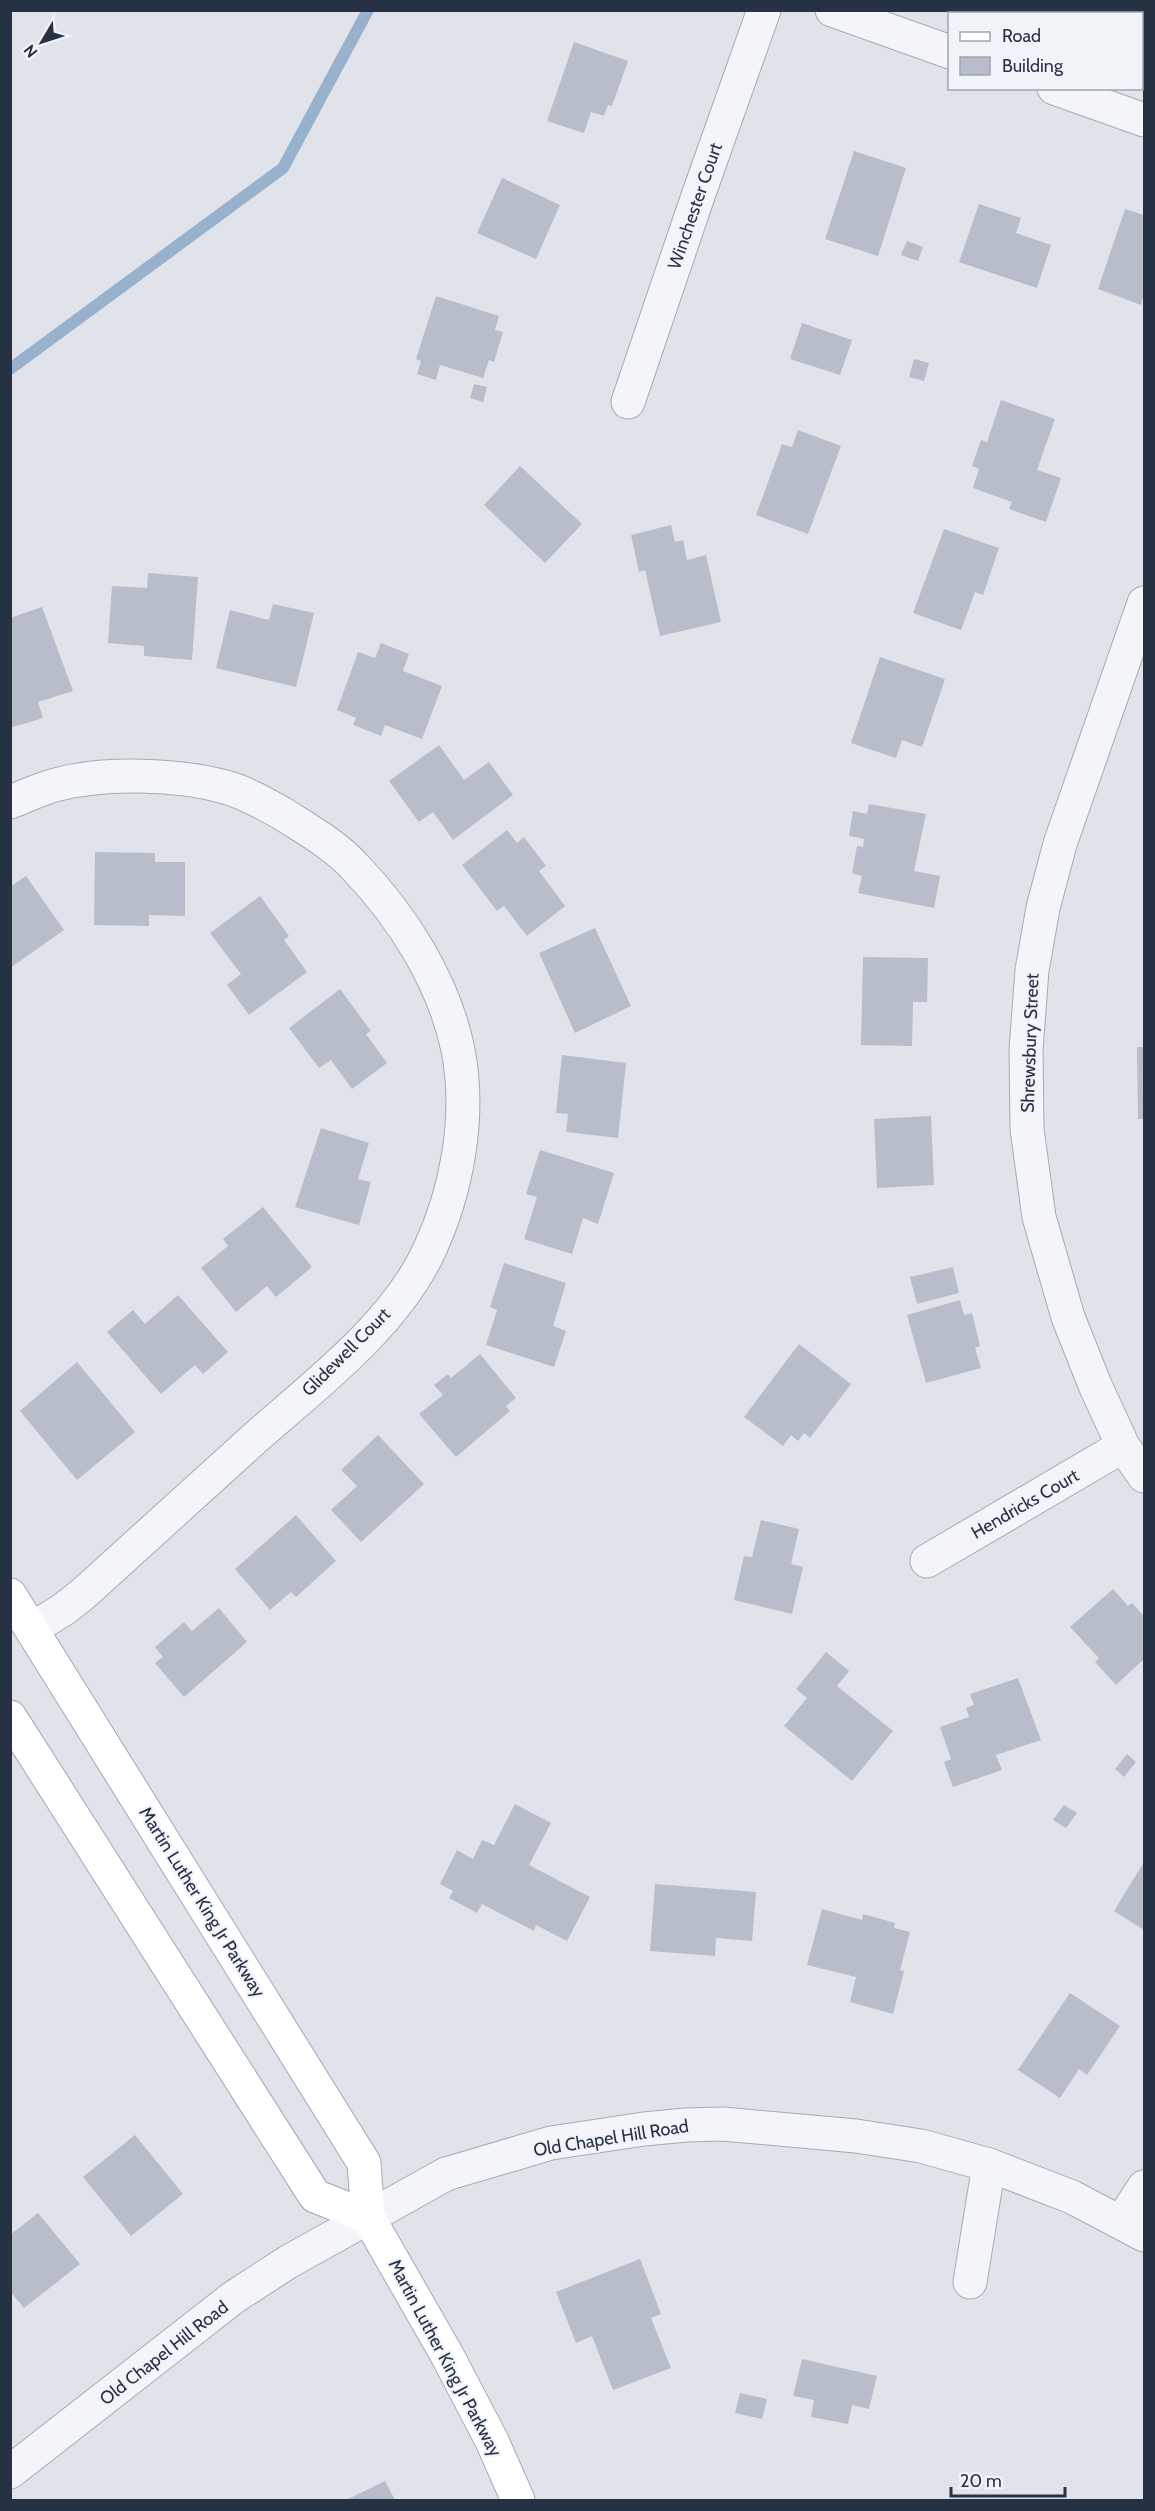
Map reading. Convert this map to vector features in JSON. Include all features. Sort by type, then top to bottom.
[{"type":"main road","name":"Martin Luther King Jr Parkway","points":[[10,1595],[364,2163],[368,2217],[447,2355],[492,2440],[518,2500]]},
{"type":"main road","points":[[10,1717],[315,2196],[368,2217]]},
{"type":"street","name":"Winchester Court","points":[[628,402],[764,10]]},
{"type":"street","points":[[832,10],[948,51]]},
{"type":"street","points":[[1060,90],[1144,120]]},
{"type":"street","name":"Shrewsbury Street","points":[[1144,603],[1060,844],[1046,897],[1032,970],[1026,1050],[1027,1129],[1039,1217],[1068,1317],[1095,1385],[1123,1446],[1144,1476]]},
{"type":"street","name":"Glidewell Court","points":[[10,802],[57,784],[99,776],[166,778],[225,787],[267,805],[319,836],[354,866],[383,900],[411,939],[430,972],[446,1010],[458,1051],[462,1113],[458,1162],[444,1211],[428,1253],[393,1305],[363,1341],[83,1594],[32,1629]]},
{"type":"street","name":"Hendricks Court","points":[[927,1561],[1123,1446]]},
{"type":"street","name":"Old Chapel Hill Road","points":[[10,2472],[234,2297],[288,2262],[446,2174],[550,2143],[644,2129],[723,2124],[856,2136],[921,2146],[989,2165],[1063,2193],[1133,2228]]},
{"type":"street","points":[[970,2282],[989,2165]]},
{"type":"street","points":[[1133,2228],[1144,2187]]},
{"type":"building","points":[[1105,10],[1144,10],[1144,44],[1143,12],[1105,12]]},
{"type":"building","points":[[574,42],[628,61],[612,106],[608,105],[604,116],[591,112],[584,133],[547,121]]},
{"type":"building","points":[[854,151],[906,168],[878,256],[825,239]]},
{"type":"building","points":[[502,178],[560,205],[536,259],[477,233]]},
{"type":"building","points":[[979,204],[1021,218],[1016,233],[1051,245],[1037,288],[959,262]]},
{"type":"building","points":[[1125,209],[1144,215],[1144,293],[1141,305],[1098,289]]},
{"type":"building","points":[[907,241],[923,247],[918,261],[901,255]]},
{"type":"building","points":[[436,296],[499,316],[495,330],[503,332],[494,362],[489,360],[483,378],[440,365],[436,380],[417,374],[421,361],[416,359]]},
{"type":"building","points":[[802,323],[852,340],[840,375],[790,359]]},
{"type":"building","points":[[914,359],[929,363],[924,381],[909,377]]},
{"type":"building","points":[[474,384],[487,387],[483,402],[470,398]]},
{"type":"building","points":[[1001,400],[1055,419],[1037,470],[1061,478],[1046,522],[1009,509],[1012,502],[973,488],[979,469],[972,466],[981,440],[987,442]]},
{"type":"building","points":[[798,430],[841,446],[808,534],[756,515],[782,444],[792,447]]},
{"type":"building","points":[[520,466],[582,524],[545,563],[484,505]]},
{"type":"building","points":[[671,525],[675,542],[683,540],[687,560],[706,555],[721,622],[660,636],[645,570],[639,572],[631,535]]},
{"type":"building","points":[[944,529],[999,548],[983,595],[975,592],[961,630],[913,613]]},
{"type":"building","points":[[148,573],[198,577],[192,660],[144,656],[144,646],[108,643],[112,586],[147,588]]},
{"type":"building","points":[[273,604],[314,613],[296,687],[216,668],[230,610],[269,620]]},
{"type":"building","points":[[42,607],[73,691],[38,702],[43,718],[10,728],[10,618]]},
{"type":"building","points":[[381,643],[409,654],[403,671],[442,686],[422,739],[385,725],[381,736],[353,725],[356,718],[337,710],[358,652],[375,658]]},
{"type":"building","points":[[880,657],[945,679],[922,747],[902,740],[896,758],[851,743]]},
{"type":"building","points":[[439,745],[464,780],[489,762],[513,795],[453,840],[433,812],[419,822],[389,781]]},
{"type":"building","points":[[869,804],[926,814],[914,871],[940,876],[934,908],[858,893],[862,876],[852,873],[857,846],[863,847],[864,839],[849,836],[853,811],[867,814]]},
{"type":"building","points":[[507,830],[517,843],[524,837],[546,866],[539,871],[565,906],[527,936],[504,906],[497,911],[462,865]]},
{"type":"building","points":[[95,852],[155,853],[155,862],[185,862],[185,916],[149,915],[149,926],[94,925]]},
{"type":"building","points":[[26,876],[64,930],[10,968],[10,887]]},
{"type":"building","points":[[260,896],[289,936],[284,940],[307,972],[249,1015],[227,985],[241,974],[210,933]]},
{"type":"building","points":[[595,928],[631,1006],[575,1033],[539,953]]},
{"type":"building","points":[[863,957],[928,958],[927,1002],[913,1002],[912,1046],[861,1045]]},
{"type":"building","points":[[340,989],[371,1031],[366,1034],[387,1063],[352,1089],[331,1060],[319,1068],[289,1028]]},
{"type":"building","points":[[1137,1047],[1144,1047],[1144,1119],[1138,1119]]},
{"type":"building","points":[[562,1055],[626,1063],[618,1138],[566,1132],[568,1114],[556,1113]]},
{"type":"building","points":[[931,1116],[934,1185],[877,1188],[874,1119]]},
{"type":"building","points":[[321,1128],[369,1143],[358,1179],[371,1182],[359,1225],[295,1207]]},
{"type":"building","points":[[540,1150],[614,1173],[598,1224],[583,1218],[572,1254],[524,1239],[537,1197],[526,1194]]},
{"type":"building","points":[[263,1207],[312,1267],[276,1297],[267,1286],[236,1312],[201,1268],[228,1246],[223,1239]]},
{"type":"building","points":[[504,1263],[566,1283],[553,1326],[566,1331],[554,1367],[486,1345],[497,1310],[490,1307]]},
{"type":"building","points":[[953,1267],[959,1293],[917,1304],[910,1277]]},
{"type":"building","points":[[178,1295],[228,1352],[203,1374],[195,1365],[161,1394],[107,1332],[133,1310],[145,1324]]},
{"type":"building","points":[[960,1300],[964,1315],[972,1313],[980,1346],[975,1348],[981,1368],[926,1383],[907,1315]]},
{"type":"building","points":[[799,1344],[851,1384],[810,1438],[804,1433],[798,1441],[791,1435],[783,1446],[744,1417]]},
{"type":"building","points":[[480,1354],[516,1398],[506,1406],[510,1411],[456,1457],[419,1414],[443,1395],[434,1385],[448,1374],[451,1378]]},
{"type":"building","points":[[77,1362],[135,1432],[77,1480],[20,1411]]},
{"type":"building","points":[[378,1435],[424,1484],[361,1542],[331,1510],[357,1486],[341,1470]]},
{"type":"building","points":[[296,1515],[336,1561],[296,1597],[291,1592],[270,1610],[235,1569]]},
{"type":"building","points":[[761,1520],[799,1529],[791,1564],[803,1567],[792,1614],[734,1600],[744,1556],[752,1557]]},
{"type":"building","points":[[1113,1589],[1128,1606],[1132,1603],[1144,1616],[1144,1659],[1116,1685],[1095,1662],[1099,1658],[1070,1627]]},
{"type":"building","points":[[219,1608],[247,1642],[184,1697],[155,1663],[163,1657],[155,1647],[184,1622],[192,1631]]},
{"type":"building","points":[[826,1652],[849,1671],[837,1686],[893,1731],[852,1781],[784,1726],[807,1698],[796,1689]]},
{"type":"building","points":[[1018,1678],[1041,1740],[996,1755],[1002,1770],[953,1787],[944,1762],[951,1759],[940,1727],[969,1717],[966,1708],[974,1705],[970,1694]]},
{"type":"building","points":[[1127,1754],[1136,1762],[1124,1777],[1115,1769]]},
{"type":"building","points":[[515,1804],[551,1823],[529,1865],[590,1897],[567,1941],[536,1925],[534,1931],[482,1904],[477,1913],[449,1898],[453,1891],[440,1884],[457,1850],[473,1859],[482,1840],[494,1845]]},
{"type":"building","points":[[1064,1805],[1077,1813],[1066,1828],[1053,1820]]},
{"type":"building","points":[[1144,1862],[1144,1930],[1114,1911]]},
{"type":"building","points":[[655,1884],[756,1892],[752,1941],[716,1938],[715,1956],[650,1951]]},
{"type":"building","points":[[822,1909],[862,1920],[863,1914],[895,1923],[894,1928],[910,1932],[900,1970],[904,1971],[893,2014],[850,2002],[856,1977],[807,1965]]},
{"type":"building","points":[[1070,1993],[1120,2026],[1087,2075],[1079,2069],[1060,2098],[1018,2070]]},
{"type":"building","points":[[135,2135],[183,2194],[131,2236],[83,2177]]},
{"type":"building","points":[[38,2213],[80,2264],[24,2308],[10,2291],[10,2235]]},
{"type":"building","points":[[640,2259],[661,2314],[651,2318],[671,2368],[613,2390],[592,2336],[576,2343],[556,2292]]},
{"type":"building","points":[[802,2359],[877,2376],[869,2409],[852,2405],[848,2424],[811,2417],[814,2400],[793,2396]]},
{"type":"building","points":[[740,2393],[767,2399],[762,2419],[735,2413]]},
{"type":"building","points":[[385,2481],[395,2500],[346,2500]]},
{"type":"waterway","points":[[10,369],[283,168],[368,10]]}]
